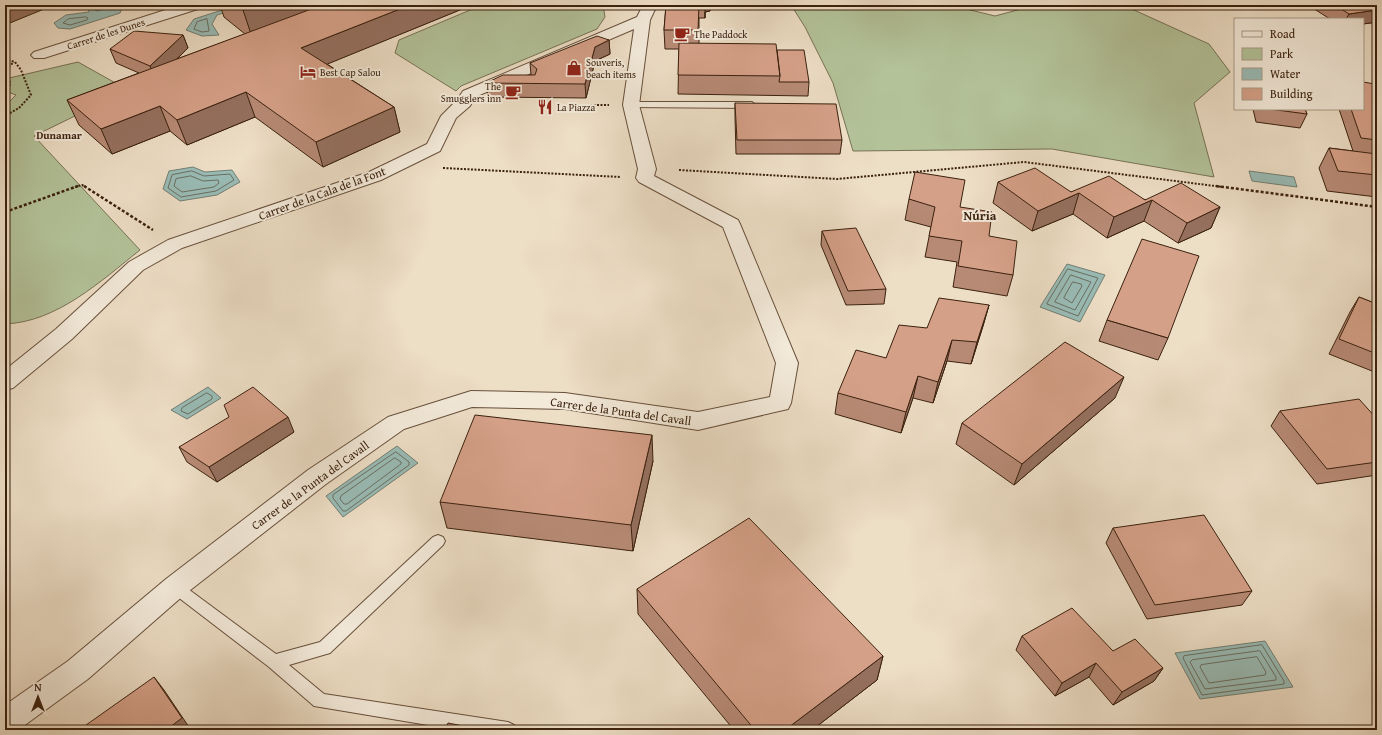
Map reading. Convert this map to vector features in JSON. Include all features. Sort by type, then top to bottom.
[{"type":"street","name":"Carrer de les Dunes","points":[[39,55],[196,5]]},
{"type":"street","points":[[646,12],[631,105],[646,173]]},
{"type":"street","name":"Carrer de la Cala de la Font","points":[[5,382],[64,334],[136,266],[175,244],[375,176],[434,147],[449,116],[464,103],[469,94],[646,12]]},
{"type":"street","name":"Carrer de la Punta del Cavall","points":[[5,722],[78,670],[175,587],[316,477],[396,423],[471,399],[565,401],[698,421],[780,402],[787,363],[731,224],[646,173]]},
{"type":"lane","points":[[631,105],[761,105]]},
{"type":"lane","points":[[274,662],[325,648],[438,541]]},
{"type":"lane","points":[[175,587],[274,662],[320,701],[508,730]]},
{"type":"path","points":[[5,59],[15,62],[21,70],[31,95],[19,108],[5,116]]},
{"type":"path","points":[[8,93],[10,83],[6,69],[15,62]]},
{"type":"path","points":[[443,168],[837,179],[1024,162],[1377,206]]},
{"type":"path","points":[[5,212],[82,185],[175,244]]},
{"type":"green space","points":[[482,5],[603,5],[605,17],[597,29],[461,86],[456,91],[395,53],[399,40]]},
{"type":"green space","points":[[791,5],[950,5],[995,16],[1036,5],[1123,5],[1209,44],[1230,72],[1194,103],[1214,177],[1052,149],[853,151],[833,83],[805,27]]},
{"type":"green space","points":[[78,62],[128,90],[34,136],[140,250],[94,287],[60,308],[43,316],[24,322],[5,324],[5,106],[16,95],[5,91],[5,79]]},
{"type":"water","points":[[123,5],[135,5],[134,7],[122,8],[120,13],[70,29],[58,28],[54,23],[66,15],[89,12],[88,8],[95,6],[96,11]]},
{"type":"water","points":[[238,5],[249,5],[217,15],[212,24],[219,35],[202,36],[186,30],[194,19]]},
{"type":"water","points":[[193,167],[205,172],[232,170],[240,182],[217,195],[180,201],[163,189],[169,171]]},
{"type":"water","points":[[1249,171],[1294,177],[1297,187],[1252,181]]},
{"type":"water","points":[[1067,264],[1105,275],[1080,322],[1040,307]]},
{"type":"water","points":[[208,387],[221,398],[187,419],[171,410]]},
{"type":"water","points":[[397,446],[418,463],[343,517],[326,496]]},
{"type":"water","points":[[1265,641],[1293,687],[1200,699],[1175,653]]},
{"type":"building","points":[[237,5],[259,5],[243,10]]},
{"type":"building","points":[[322,5],[410,5],[301,48],[394,107],[316,142],[246,92],[177,120],[160,106],[101,129],[67,100]]},
{"type":"building","points":[[666,5],[699,5],[698,30],[664,30]]},
{"type":"building","points":[[1335,5],[1377,5],[1377,10],[1349,14]]},
{"type":"building","points":[[134,31],[183,35],[150,66],[110,49]]},
{"type":"building","points":[[597,36],[609,40],[595,47],[585,84],[486,83],[503,75],[535,75],[537,69],[530,63]]},
{"type":"building","points":[[679,43],[776,44],[780,76],[678,75]]},
{"type":"building","points":[[777,50],[804,50],[809,82],[779,82],[780,76]]},
{"type":"building","points":[[1364,82],[1375,84],[1377,88],[1377,140],[1361,138],[1351,110],[1364,110]]},
{"type":"building","points":[[735,103],[836,104],[842,140],[737,140]]},
{"type":"building","points":[[1277,110],[1305,110],[1307,114]]},
{"type":"building","points":[[1329,148],[1377,154],[1377,175],[1338,171]]},
{"type":"building","points":[[1035,168],[1071,192],[1109,176],[1145,200],[1181,183],[1220,207],[1187,223],[1152,200],[1114,217],[1079,193],[1038,211],[998,182]]},
{"type":"building","points":[[915,172],[965,180],[960,207],[992,212],[989,236],[1017,241],[1013,275],[958,266],[962,241],[929,236],[935,207],[909,199]]},
{"type":"building","points":[[856,228],[886,289],[848,291],[822,231]]},
{"type":"building","points":[[1142,239],[1199,256],[1168,338],[1107,320]]},
{"type":"building","points":[[1359,297],[1377,304],[1377,354],[1339,339]]},
{"type":"building","points":[[939,298],[989,305],[977,342],[952,340],[938,382],[918,376],[906,412],[838,393],[856,350],[886,358],[899,325],[927,328]]},
{"type":"building","points":[[1065,342],[1124,377],[1022,464],[962,423]]},
{"type":"building","points":[[253,387],[288,417],[209,467],[179,447],[229,417],[224,405]]},
{"type":"building","points":[[1359,399],[1377,419],[1377,462],[1327,469],[1280,411]]},
{"type":"building","points":[[475,415],[652,435],[631,525],[440,502]]},
{"type":"building","points":[[1204,515],[1252,591],[1155,605],[1113,528]]},
{"type":"building","points":[[749,518],[883,656],[785,730],[755,730],[637,589]]},
{"type":"building","points":[[1072,608],[1113,651],[1135,639],[1163,668],[1122,692],[1096,663],[1062,683],[1022,636]]},
{"type":"building","points":[[154,677],[182,718],[166,730],[79,730]]},
{"type":"building","points":[[448,723],[484,730],[444,730]]},
{"type":"place","name":"The Paddock","points":[[682,34]]},
{"type":"place","name":"Souveris, beach items","points":[[574,68]]},
{"type":"place","name":"Best Cap Salou","points":[[308,72]]},
{"type":"place","name":"The Smugglers inn","points":[[513,92]]},
{"type":"place","name":"La Piazza","points":[[545,107]]},
{"type":"district","name":"Dunamar","points":[[59,135]]},
{"type":"district","name":"Núria","points":[[980,215]]}]
